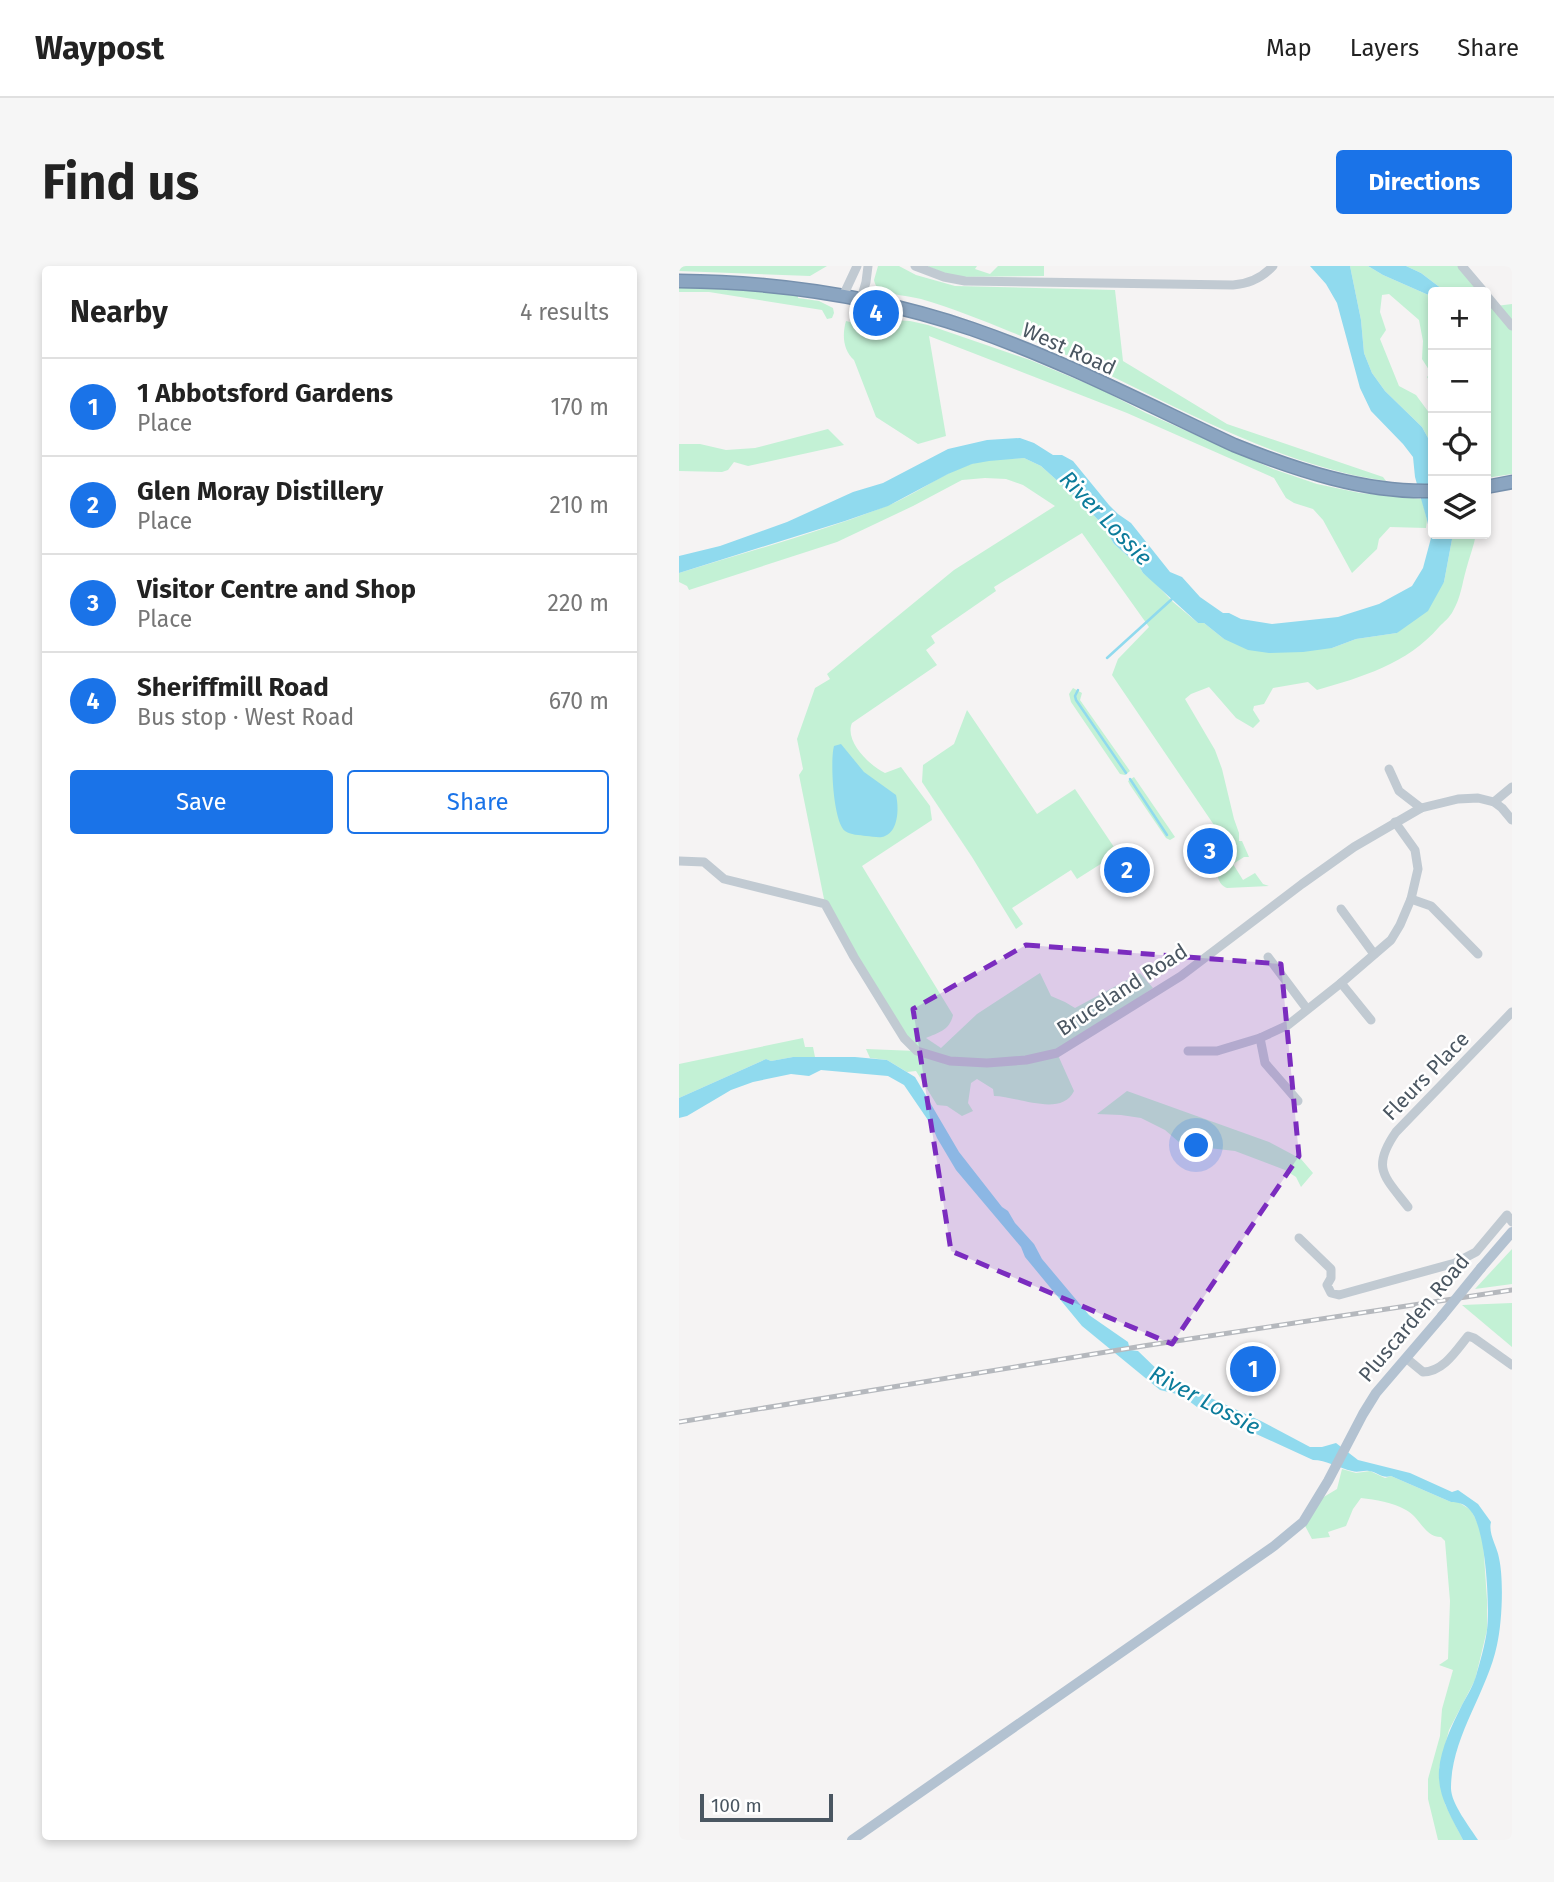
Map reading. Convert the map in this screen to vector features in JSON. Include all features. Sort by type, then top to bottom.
[{"type":"highway","name":"West Road","points":[[679,281],[738,283],[843,296],[925,314],[1007,342],[1266,458],[1332,478],[1379,488],[1428,491]]},
{"type":"highway","points":[[1491,486],[1512,482]]},
{"type":"main road","name":"Pluscarden Road","points":[[852,1840],[1274,1546],[1303,1522],[1376,1393],[1512,1232]]},
{"type":"street","points":[[843,296],[857,266]]},
{"type":"street","points":[[861,299],[869,266]]},
{"type":"street","points":[[915,266],[944,277],[965,281],[1220,285],[1251,282],[1266,274],[1273,266]]},
{"type":"street","points":[[1467,267],[1481,287]]},
{"type":"street","points":[[1491,300],[1512,326]]},
{"type":"street","points":[[1389,769],[1399,791],[1421,808]]},
{"type":"street","points":[[1512,788],[1494,802],[1502,807],[1512,820]]},
{"type":"street","name":"Bruceland Road","points":[[679,861],[704,862],[724,879],[825,905],[904,1038],[917,1051],[950,1061],[987,1063],[1026,1060],[1057,1053],[1181,976],[1354,847],[1421,808],[1458,799],[1478,798],[1494,802]]},
{"type":"street","points":[[1188,1051],[1217,1051],[1260,1038],[1288,1025],[1341,984],[1391,940],[1411,899],[1418,869],[1415,850],[1395,822]]},
{"type":"street","points":[[1411,899],[1431,906],[1478,954]]},
{"type":"street","points":[[1341,909],[1374,954]]},
{"type":"street","points":[[1268,957],[1307,1009]]},
{"type":"street","points":[[1341,984],[1371,1020]]},
{"type":"street","name":"Fleurs Place","points":[[1408,1207],[1384,1176],[1381,1162],[1384,1148],[1396,1132],[1512,1012]]},
{"type":"street","points":[[1260,1038],[1265,1063],[1298,1101]]},
{"type":"street","points":[[1299,1238],[1331,1269],[1331,1278],[1327,1285],[1331,1293],[1339,1295],[1455,1263],[1476,1252],[1507,1215],[1512,1222]]},
{"type":"street","points":[[1406,1358],[1423,1372],[1433,1372],[1454,1354],[1468,1336],[1512,1365]]},
{"type":"highlighted area","points":[[1026,945],[1281,964],[1299,1156],[1172,1344],[951,1251],[913,1009]]},
{"type":"green space","points":[[679,266],[827,266],[810,276],[679,271]]},
{"type":"green space","points":[[878,266],[899,266],[916,275],[955,286],[1115,290],[1123,361],[1227,424],[1383,477],[1386,481],[1336,471],[1288,456],[1195,417],[1058,351],[967,314],[921,299],[884,291],[874,280]]},
{"type":"green space","points":[[927,266],[977,266],[975,269],[990,274],[998,266],[1044,266],[1044,276],[959,277]]},
{"type":"green space","points":[[1350,266],[1368,266],[1428,295],[1428,368],[1422,359],[1423,341],[1419,320],[1389,294],[1382,295],[1380,312],[1386,330],[1380,339],[1399,386],[1416,395],[1428,411],[1428,438],[1422,427],[1385,391],[1372,373],[1364,353],[1361,320]]},
{"type":"green space","points":[[1406,266],[1462,266],[1480,287],[1439,287]]},
{"type":"green space","points":[[679,286],[749,289],[798,295],[798,298],[819,301],[833,308],[834,313],[832,318],[827,319],[822,310],[709,292],[679,292]]},
{"type":"green space","points":[[1491,300],[1496,306],[1512,304],[1512,474],[1491,477]]},
{"type":"green space","points":[[857,318],[910,321],[928,325],[1030,360],[1100,389],[1146,413],[1273,469],[1317,484],[1360,493],[1422,499],[1426,528],[1390,527],[1379,539],[1377,549],[1352,573],[1323,520],[1313,509],[1286,498],[1274,478],[1127,413],[929,336],[946,436],[918,444],[876,417],[854,360],[844,342],[846,321],[854,323]]},
{"type":"green space","points":[[828,429],[844,445],[748,466],[734,462],[728,470],[722,472],[679,471],[679,444],[700,444],[726,450],[755,448]]},
{"type":"green space","points":[[1024,458],[1041,466],[1081,502],[1102,524],[1114,544],[1173,602],[1198,623],[1204,623],[1224,639],[1332,648],[1356,639],[1397,633],[1444,582],[1452,539],[1475,539],[1460,596],[1452,613],[1426,640],[1398,660],[1367,674],[1317,690],[1308,682],[1273,688],[1264,704],[1254,706],[1253,710],[1260,721],[1253,728],[1236,718],[1209,687],[1185,699],[1215,750],[1239,841],[1242,841],[1249,857],[1233,864],[1243,880],[1255,873],[1263,884],[1269,886],[1227,888],[1220,882],[1214,868],[1230,857],[1237,845],[1228,843],[1219,836],[1112,675],[1118,659],[1149,627],[1082,533],[994,587],[996,591],[931,636],[935,643],[926,650],[937,665],[852,723],[855,745],[866,759],[885,773],[901,767],[930,806],[932,820],[862,866],[953,1015],[946,1028],[926,1038],[941,1048],[977,1014],[1040,973],[1051,996],[1075,1008],[1140,973],[1153,988],[1057,1053],[1074,1091],[1068,1099],[1059,1103],[1038,1104],[994,1096],[993,1089],[977,1079],[971,1083],[968,1103],[973,1111],[962,1116],[947,1106],[937,1105],[916,1071],[907,1072],[887,1060],[870,1058],[866,1049],[916,1051],[825,904],[799,775],[803,769],[797,739],[815,688],[830,679],[827,674],[954,570],[1055,506],[1023,485],[1006,479],[962,480],[837,542],[689,590],[679,582],[679,573],[859,516],[895,502],[949,473],[990,460]]},
{"type":"green space","points":[[1073,688],[1082,693],[1080,700],[1130,771],[1125,775],[1120,774],[1071,702],[1069,694]]},
{"type":"green space","points":[[967,710],[1037,814],[1075,789],[1118,853],[1077,879],[1071,870],[1012,908],[1023,924],[1016,929],[922,782],[923,765],[954,744]]},
{"type":"green space","points":[[1134,777],[1175,837],[1170,840],[1166,838],[1130,785],[1128,781]]},
{"type":"green space","points":[[803,1038],[805,1047],[813,1047],[815,1057],[771,1061],[766,1059],[679,1098],[679,1064]]},
{"type":"green space","points":[[1127,1091],[1269,1142],[1301,1159],[1313,1173],[1301,1187],[1296,1177],[1285,1170],[1235,1151],[1180,1143],[1165,1130],[1141,1118],[1097,1114]]},
{"type":"green space","points":[[1512,1249],[1512,1284],[1475,1289]]},
{"type":"green space","points":[[1512,1303],[1512,1347],[1462,1305]]},
{"type":"green space","points":[[1342,1469],[1356,1473],[1370,1471],[1385,1478],[1391,1476],[1451,1502],[1458,1502],[1471,1510],[1478,1524],[1483,1541],[1487,1630],[1475,1680],[1449,1730],[1439,1769],[1445,1804],[1463,1840],[1438,1840],[1428,1799],[1428,1779],[1453,1670],[1439,1665],[1448,1659],[1450,1601],[1445,1541],[1430,1534],[1406,1510],[1390,1503],[1361,1498],[1346,1526],[1328,1532],[1330,1537],[1312,1539],[1303,1522],[1317,1501],[1337,1489]]},
{"type":"water","points":[[1310,266],[1350,266],[1361,320],[1364,353],[1372,373],[1385,391],[1422,427],[1428,438],[1428,524],[1415,477],[1413,457],[1371,411],[1360,388],[1337,303],[1326,284]]},
{"type":"water","points":[[1368,266],[1406,266],[1439,287],[1428,287],[1428,295]]},
{"type":"water","name":"River Lossie","points":[[1020,438],[1053,455],[1062,455],[1073,461],[1109,505],[1131,523],[1170,572],[1182,577],[1200,597],[1223,613],[1241,619],[1272,624],[1338,617],[1379,604],[1412,586],[1423,568],[1431,539],[1452,539],[1444,582],[1428,611],[1397,633],[1356,639],[1332,648],[1303,652],[1269,653],[1248,650],[1224,639],[1204,623],[1198,623],[1114,544],[1102,524],[1081,502],[1041,466],[1024,458],[972,464],[888,506],[679,573],[679,556],[720,546],[787,522],[853,492],[883,483],[948,449],[987,440]]},
{"type":"water","points":[[841,744],[864,772],[896,795],[897,819],[888,835],[879,837],[852,834],[845,831],[841,825],[835,804],[832,764],[834,746]]},
{"type":"water","name":"River Lossie","points":[[793,1057],[887,1060],[915,1077],[959,1152],[1034,1244],[1042,1259],[1089,1315],[1128,1342],[1130,1350],[1138,1351],[1165,1377],[1261,1421],[1310,1447],[1336,1443],[1358,1460],[1410,1473],[1452,1492],[1458,1490],[1478,1504],[1491,1522],[1501,1567],[1500,1625],[1492,1663],[1457,1751],[1451,1788],[1457,1808],[1478,1840],[1463,1840],[1446,1806],[1439,1780],[1445,1745],[1454,1720],[1475,1680],[1487,1630],[1488,1604],[1483,1549],[1480,1533],[1470,1510],[1391,1476],[1385,1477],[1369,1471],[1354,1472],[1313,1460],[1197,1407],[1181,1395],[1160,1390],[1082,1326],[1025,1257],[1021,1247],[956,1170],[932,1126],[904,1085],[888,1076],[821,1070],[809,1076],[791,1074],[731,1090],[679,1118],[679,1098],[766,1059],[771,1061]]},
{"type":"waterway","points":[[1107,658],[1172,599]]},
{"type":"waterway","points":[[1078,690],[1076,700],[1126,773]]},
{"type":"waterway","points":[[1130,779],[1167,835]]},
{"type":"railway","points":[[679,1422],[1143,1346],[1512,1290]]},
{"type":"place","name":"Sheriffmill Road","points":[[876,313]]},
{"type":"place","name":"Visitor Centre and Shop","points":[[1210,851]]},
{"type":"place","name":"Glen Moray Distillery","points":[[1127,870]]},
{"type":"place","name":"1 Abbotsford Gardens","points":[[1253,1369]]}]
